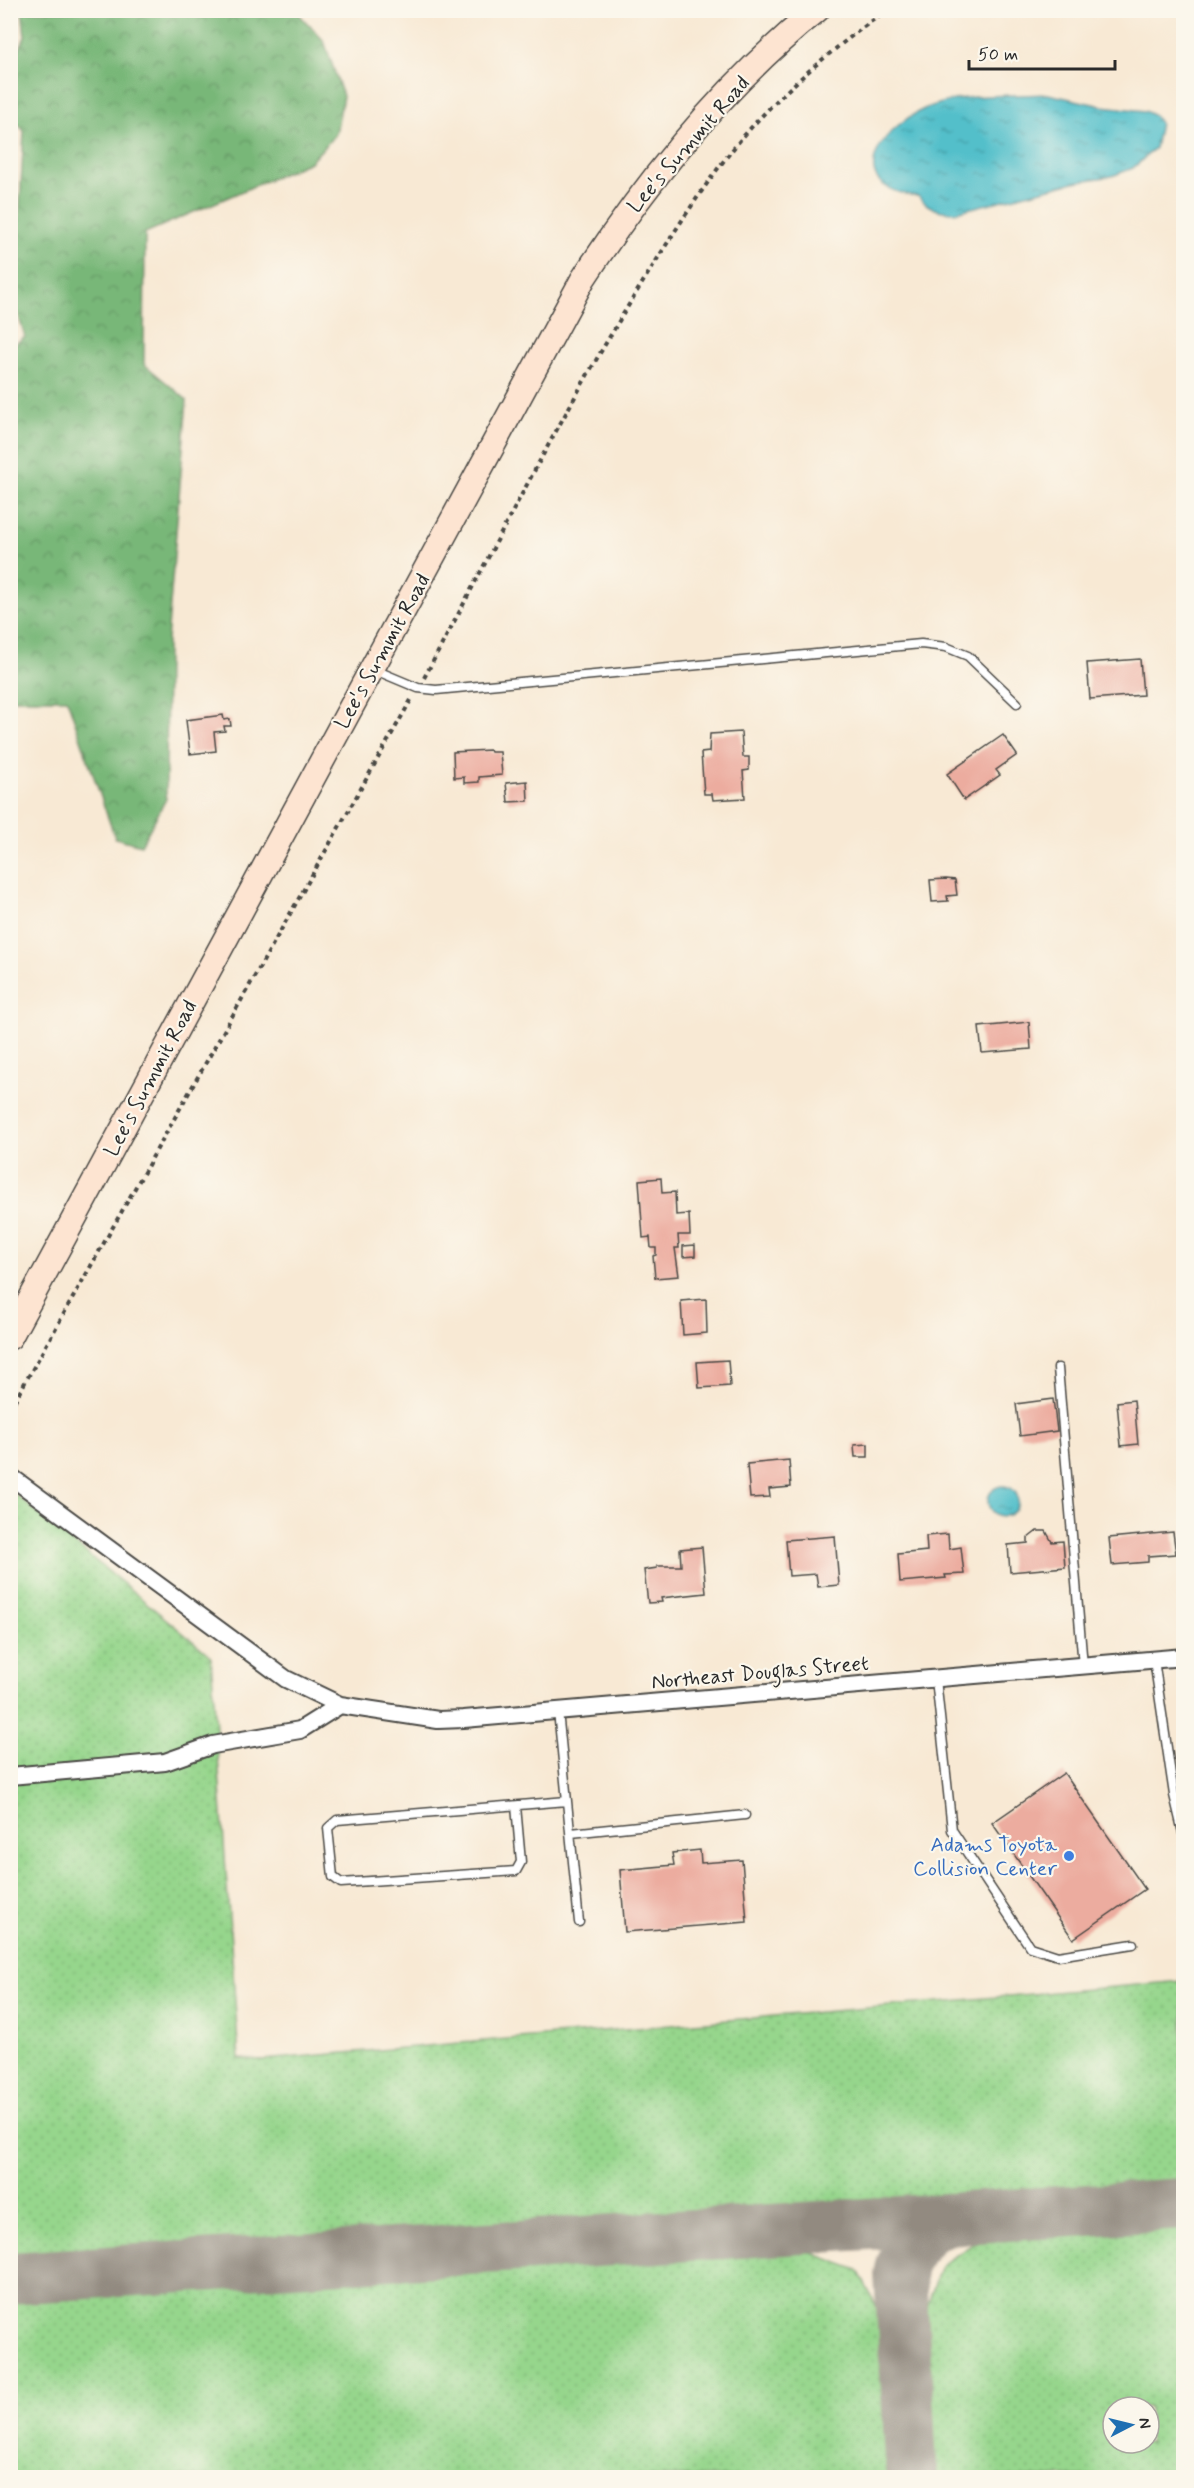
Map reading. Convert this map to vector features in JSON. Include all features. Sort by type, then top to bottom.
[{"type":"main road","name":"Lee's Summit Road","points":[[10,1337],[552,336],[620,223],[659,170],[733,88],[817,10]]},
{"type":"street","name":"Northeast Douglas Street","points":[[10,1476],[286,1679],[340,1705],[438,1720],[1184,1657]]},
{"type":"street","points":[[10,1776],[165,1762],[213,1745],[300,1730],[340,1705]]},
{"type":"lane","points":[[372,669],[418,688],[436,690],[921,644],[946,647],[969,656],[1017,703]]},
{"type":"lane","points":[[1058,1368],[1083,1666]]},
{"type":"lane","points":[[1154,1660],[1174,1795],[1184,1837]]},
{"type":"lane","points":[[936,1679],[952,1830],[1030,1947],[1058,1956],[1132,1944]]},
{"type":"lane","points":[[558,1711],[579,1922]]},
{"type":"lane","points":[[516,1806],[521,1862],[516,1871],[341,1883],[333,1878],[328,1828],[337,1820],[567,1801]]},
{"type":"lane","points":[[571,1833],[745,1815]]},
{"type":"green space","points":[[22,11],[296,11],[324,41],[343,96],[336,134],[310,162],[145,233],[144,364],[187,400],[167,641],[166,799],[141,845],[115,838],[67,699],[11,699],[10,347],[25,337],[11,291],[11,223],[19,220],[24,131],[11,116],[11,69],[25,36]]},
{"type":"green space","points":[[10,1490],[211,1656],[239,2059],[263,2060],[1183,1981],[1183,2189],[11,2265]]},
{"type":"green space","points":[[1183,2218],[1183,2477],[934,2477],[924,2409],[925,2313],[941,2265],[973,2244],[994,2236],[1072,2225]]},
{"type":"green space","points":[[720,2252],[812,2253],[858,2270],[878,2309],[892,2397],[894,2477],[11,2477],[11,2295]]},
{"type":"water","points":[[1048,94],[1102,106],[1145,111],[1155,116],[1160,123],[1155,148],[1133,168],[1112,176],[1074,182],[956,212],[935,209],[918,196],[893,190],[879,180],[874,167],[877,153],[886,138],[900,124],[917,113],[935,105],[963,98]]},
{"type":"water","points":[[1003,1486],[1009,1487],[1017,1495],[1017,1507],[1009,1515],[1003,1516],[997,1515],[989,1507],[988,1501],[989,1495],[997,1487]]},
{"type":"building","points":[[1140,659],[1143,695],[1090,699],[1087,663]]},
{"type":"building","points":[[223,715],[224,720],[230,719],[231,726],[224,726],[225,731],[214,732],[216,751],[190,754],[186,720]]},
{"type":"building","points":[[741,732],[743,757],[749,757],[749,770],[743,771],[745,798],[713,800],[712,794],[704,794],[701,753],[709,752],[710,734]]},
{"type":"building","points":[[1003,735],[1017,755],[996,770],[1000,775],[964,800],[947,774]]},
{"type":"building","points":[[490,750],[500,752],[502,775],[479,777],[479,782],[464,783],[464,777],[454,778],[453,752]]},
{"type":"building","points":[[527,781],[528,801],[508,802],[506,783]]},
{"type":"building","points":[[930,880],[955,880],[957,895],[947,896],[948,901],[932,902]]},
{"type":"building","points":[[1029,1022],[1031,1049],[982,1053],[979,1027]]},
{"type":"building","points":[[661,1178],[662,1193],[675,1192],[676,1215],[689,1214],[690,1235],[678,1235],[679,1248],[675,1248],[679,1276],[655,1278],[653,1256],[656,1255],[656,1248],[651,1248],[650,1237],[643,1238],[639,1180]]},
{"type":"building","points":[[695,1245],[695,1256],[683,1257],[683,1246]]},
{"type":"building","points":[[706,1299],[707,1333],[683,1335],[681,1301]]},
{"type":"building","points":[[728,1360],[730,1386],[699,1388],[697,1362]]},
{"type":"building","points":[[1053,1399],[1057,1431],[1020,1436],[1016,1404]]},
{"type":"building","points":[[1134,1400],[1138,1444],[1121,1446],[1117,1402]]},
{"type":"building","points":[[868,1444],[868,1457],[855,1457],[854,1445]]},
{"type":"building","points":[[789,1460],[791,1487],[769,1489],[770,1497],[750,1498],[747,1464]]},
{"type":"building","points":[[1037,1531],[1046,1531],[1052,1542],[1063,1541],[1065,1567],[1010,1572],[1008,1545],[1028,1543],[1028,1538]]},
{"type":"building","points":[[1173,1532],[1176,1554],[1148,1556],[1148,1562],[1112,1565],[1109,1538]]},
{"type":"building","points":[[948,1534],[949,1549],[961,1547],[964,1574],[900,1582],[898,1554],[927,1551],[926,1536]]},
{"type":"building","points":[[835,1536],[839,1585],[818,1587],[816,1574],[789,1576],[786,1540]]},
{"type":"building","points":[[702,1547],[706,1593],[661,1598],[662,1602],[648,1603],[644,1570],[657,1568],[657,1566],[681,1566],[680,1549]]},
{"type":"building","name":"Adams Toyota Collision Center","points":[[1064,1773],[1145,1889],[1073,1939],[992,1823]]},
{"type":"building","points":[[700,1850],[701,1863],[742,1860],[747,1922],[625,1932],[620,1870],[674,1865],[672,1853]]},
{"type":"taxiway","points":[[10,2278],[1184,2204]]},
{"type":"taxiway","points":[[912,2478],[900,2275],[902,2265],[916,2239],[931,2226],[950,2219]]},
{"type":"place","name":"Adams Toyota Collision Center","points":[[1069,1856]]}]
